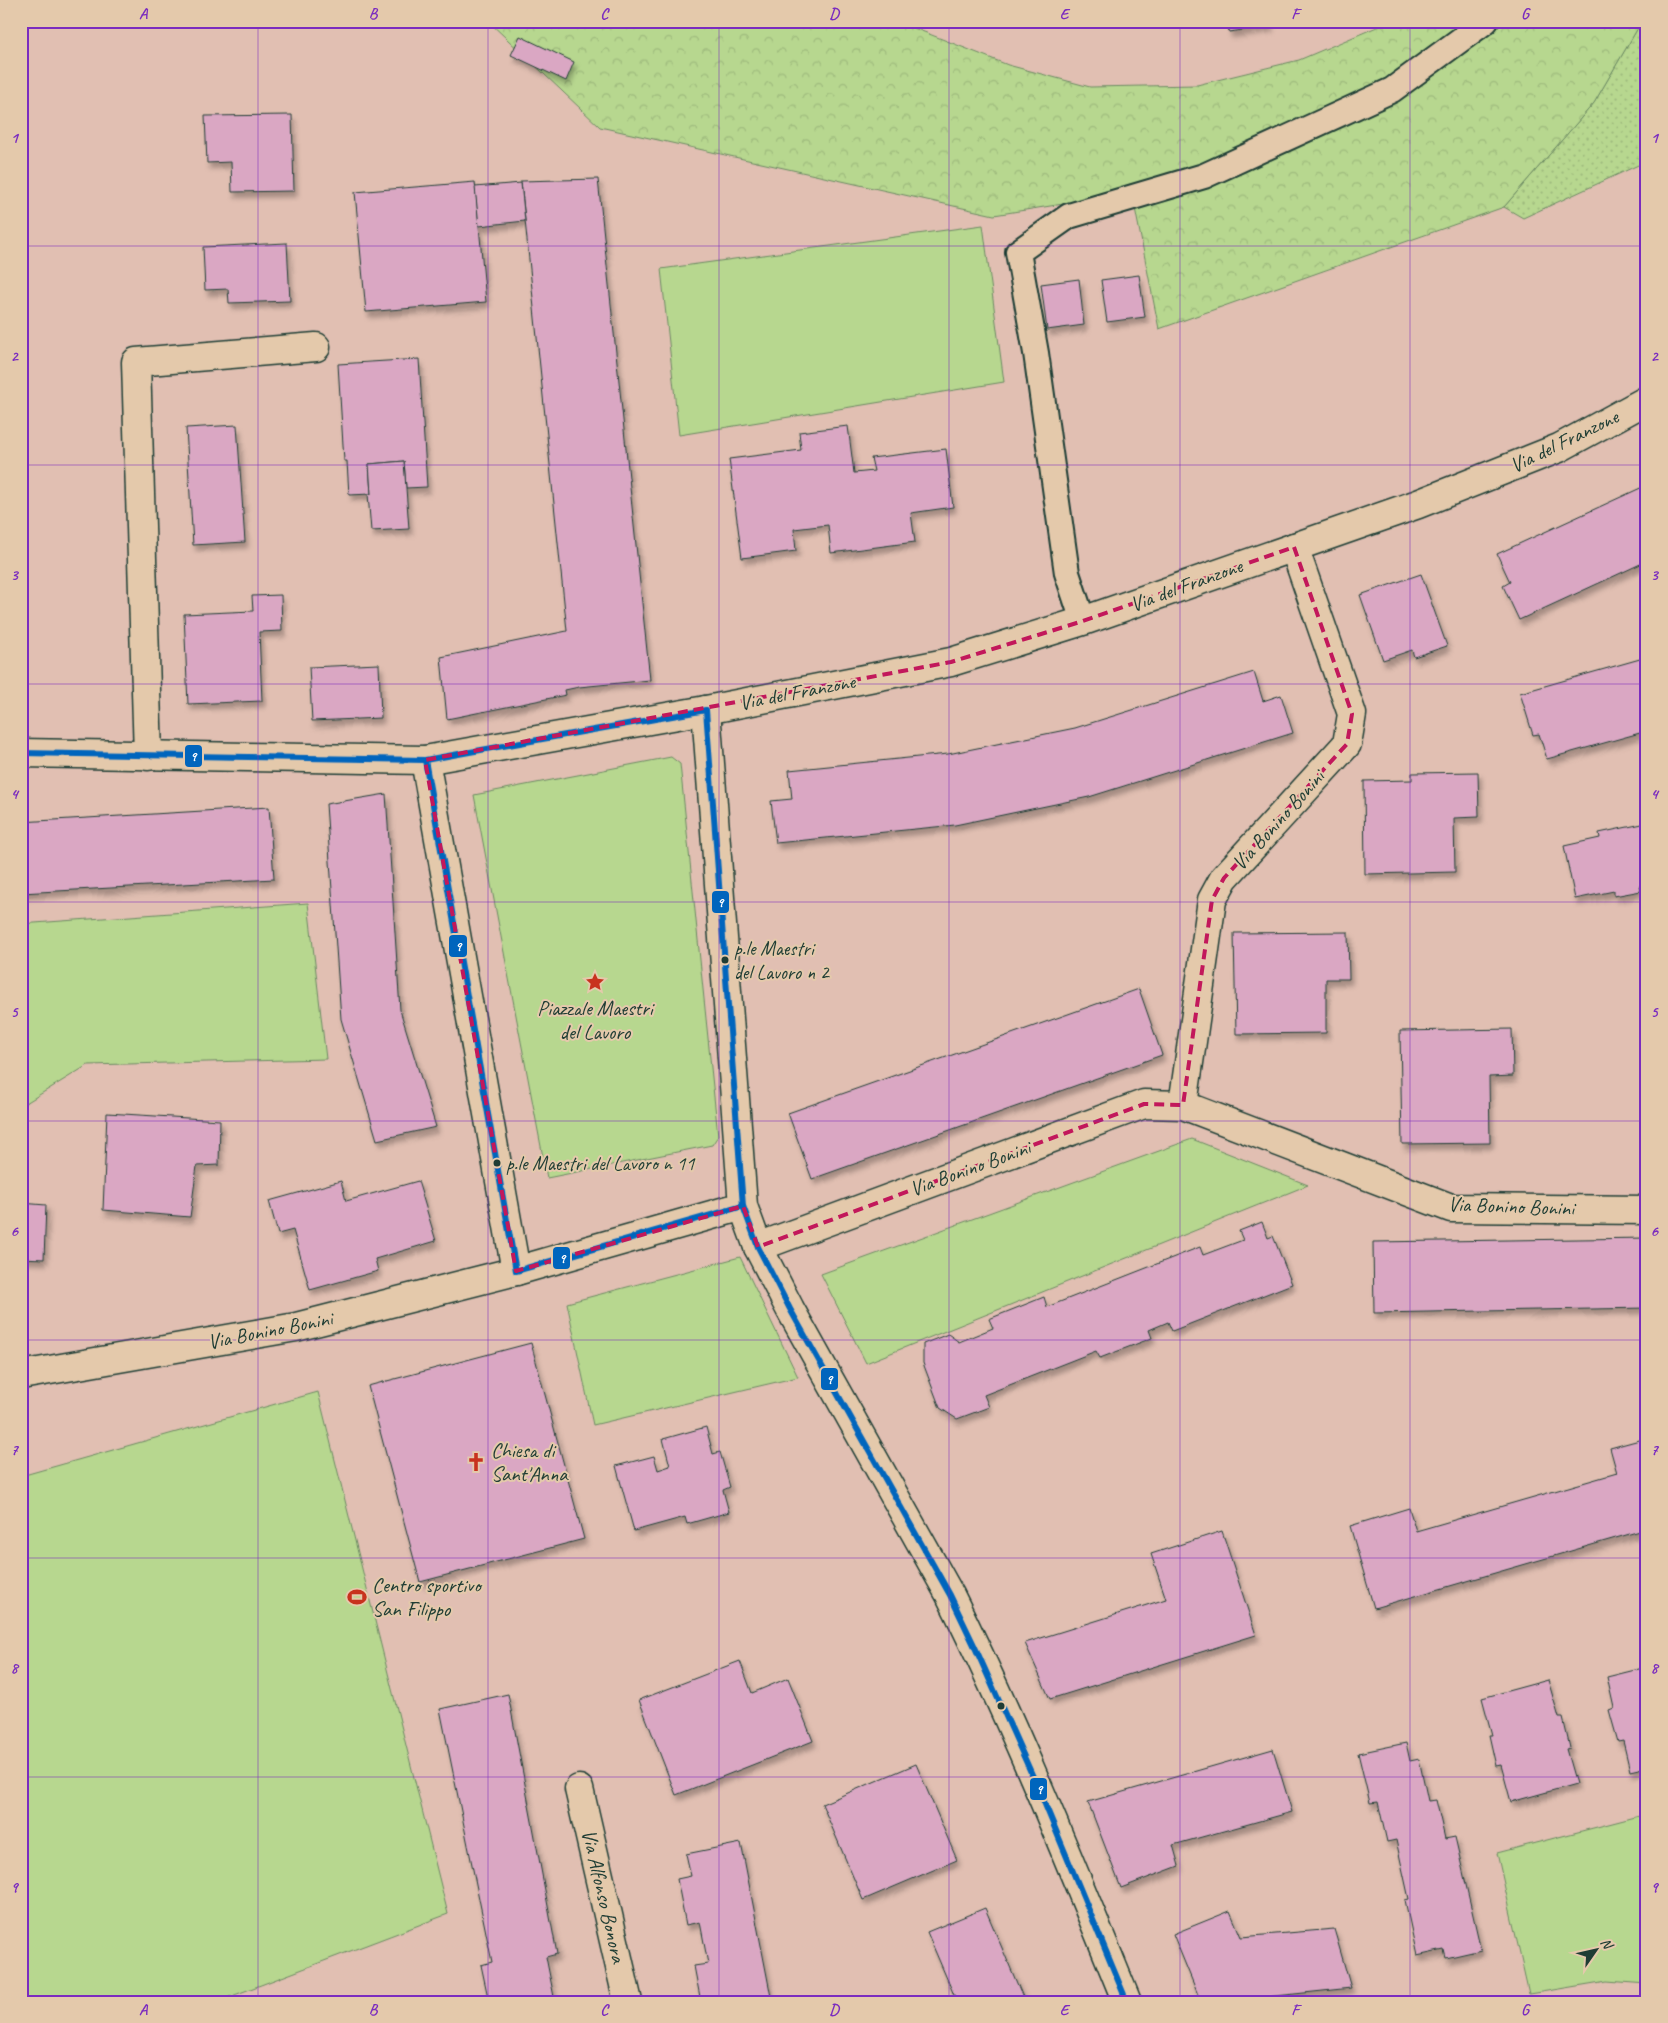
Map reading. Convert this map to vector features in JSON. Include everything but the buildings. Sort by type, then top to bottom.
[{"type":"street","points":[[148,756],[136,362],[316,347]]},
{"type":"street","name":"Via del Franzone","points":[[706,710],[951,662],[1083,621],[1418,504],[1559,448],[1647,400]]},
{"type":"street","name":"Via Bonino Bonini","points":[[1183,1105],[1212,900],[1224,878],[1347,744],[1352,714],[1294,546]]},
{"type":"street","points":[[21,753],[425,760],[706,710],[743,1206],[758,1247],[795,1318],[971,1637],[1061,1841],[1127,2002]]},
{"type":"street","points":[[425,760],[516,1271],[743,1206]]},
{"type":"street","name":"Via Bonino Bonini","points":[[758,1247],[1144,1104],[1183,1105],[1451,1208],[1647,1210]]},
{"type":"street","name":"Via Bonino Bonini","points":[[21,1375],[296,1327],[516,1271]]},
{"type":"street","name":"Via Alfonso Bonora","points":[[579,1789],[628,2002]]},
{"type":"lane","points":[[1083,621],[1067,573],[1036,353],[1018,252],[1069,216],[1204,176],[1392,90],[1486,21]]},
{"type":"highlighted area","points":[[1294,547],[1352,714],[1347,744],[1224,878],[1212,900],[1183,1105],[1144,1104],[758,1247],[743,1206],[516,1271],[425,760],[951,662],[1083,621]]},
{"type":"green space","points":[[488,21],[896,21],[1008,65],[1090,87],[1197,85],[1299,60],[1391,21],[1642,21],[1594,103],[1504,207],[1159,329],[1132,193],[994,215],[600,127]]},
{"type":"green space","points":[[1642,21],[1647,21],[1647,161],[1523,218],[1504,207],[1594,103]]},
{"type":"green space","points":[[983,225],[1004,382],[679,435],[661,269]]},
{"type":"green space","points":[[671,757],[680,764],[718,1136],[712,1145],[547,1178],[474,795]]},
{"type":"green space","points":[[308,903],[326,1059],[88,1065],[21,1106],[21,924]]},
{"type":"green space","points":[[1192,1139],[1308,1185],[866,1363],[821,1274]]},
{"type":"green space","points":[[740,1257],[798,1377],[593,1425],[567,1303]]},
{"type":"green space","points":[[318,1392],[448,1914],[216,2002],[21,2002],[21,1476]]},
{"type":"green space","points":[[1647,1814],[1647,1984],[1607,1981],[1529,1994],[1497,1853]]},
{"type":"transit line","name":"9","points":[[706,710],[743,1206],[758,1247],[790,1309],[950,1595],[1042,1797],[1127,2002]]},
{"type":"transit line","name":"9","points":[[21,753],[425,760],[706,710]]},
{"type":"transit line","name":"9","points":[[425,760],[516,1271],[743,1206]]},
{"type":"place","name":"p.le Maestri del Lavoro n 2","points":[[725,960]]},
{"type":"place","name":"Piazzale Maestri del Lavoro","points":[[595,982]]},
{"type":"place","name":"p.le Maestri del Lavoro n 11","points":[[497,1163]]},
{"type":"place","name":"Chiesa di Sant'Anna","points":[[476,1462]]},
{"type":"place","name":"Centro sportivo San Filippo","points":[[357,1597]]}]
